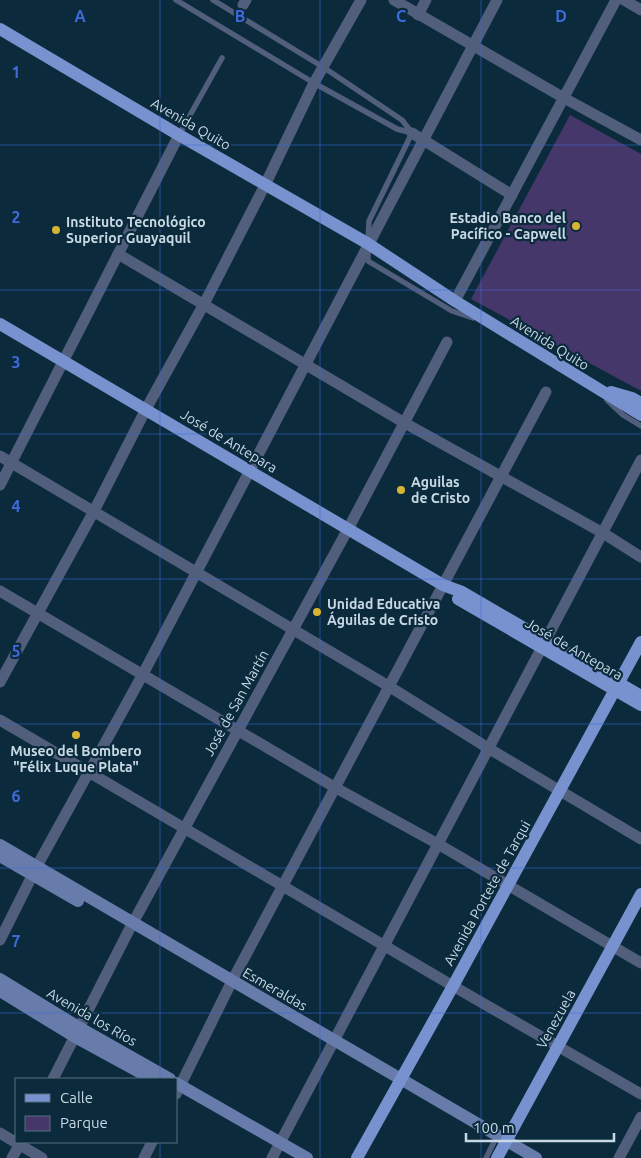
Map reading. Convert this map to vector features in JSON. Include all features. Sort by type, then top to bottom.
[{"type":"main road","name":"Avenida Quito","points":[[0,29],[367,244],[490,323],[641,415]]},
{"type":"main road","name":"José de Antepara","points":[[0,324],[443,585],[462,592],[641,696]]},
{"type":"main road","name":"Avenida Quito","points":[[596,389],[632,398],[641,403]]},
{"type":"main road","name":"José de Antepara","points":[[443,585],[458,599],[641,705]]},
{"type":"main road","name":"Avenida Portete de Tarqui","points":[[356,1158],[453,986],[641,642]]},
{"type":"main road","name":"Esmeraldas","points":[[0,845],[35,870],[130,927],[399,1081],[500,1147],[522,1158]]},
{"type":"main road","name":"Esmeraldas","points":[[0,856],[35,870]]},
{"type":"main road","name":"Venezuela","points":[[500,1147],[641,894]]},
{"type":"main road","name":"Avenida los Ríos","points":[[0,979],[77,1032],[150,1078]]},
{"type":"main road","name":"Avenida los Ríos","points":[[0,991],[158,1078]]},
{"type":"main road","name":"Avenida los Ríos","points":[[178,1089],[292,1158]]},
{"type":"main road","name":"Esmeraldas","points":[[500,1147],[536,1158]]},
{"type":"main road","name":"Avenida los Ríos","points":[[276,1150],[307,1158]]},
{"type":"street","points":[[0,682],[39,613],[146,409],[204,304],[265,185],[314,83],[361,0]]},
{"type":"street","points":[[394,0],[641,140]]},
{"type":"street","points":[[418,15],[426,0]]},
{"type":"street","points":[[0,940],[35,870],[143,674],[496,0]]},
{"type":"street","points":[[455,301],[616,0]]},
{"type":"street","points":[[624,0],[641,10]]},
{"type":"street","points":[[412,132],[512,195]]},
{"type":"street","points":[[0,485],[179,135]]},
{"type":"street","points":[[118,254],[306,363],[403,422],[602,533],[641,557]]},
{"type":"street","name":"José de San Martín","points":[[54,1078],[130,927],[294,629],[446,342]]},
{"type":"street","points":[[178,1084],[546,392]]},
{"type":"street","points":[[0,456],[294,629],[641,839]]},
{"type":"street","points":[[276,1150],[641,460]]},
{"type":"street","points":[[0,591],[336,788],[438,844],[641,963]]},
{"type":"street","points":[[0,720],[557,1047],[641,1094]]},
{"type":"street","points":[[619,1158],[641,1117]]},
{"type":"street","points":[[0,1132],[15,1140]]},
{"type":"street","points":[[12,1158],[20,1143],[42,1158]]},
{"type":"street","points":[[144,1158],[152,1143]]},
{"type":"lane","points":[[176,0],[314,83],[396,129],[412,132]]},
{"type":"lane","points":[[212,0],[323,67],[402,120],[412,132]]},
{"type":"lane","points":[[179,135],[222,58]]},
{"type":"lane","points":[[367,244],[369,221],[412,132]]},
{"type":"lane","name":"Avenida Quito","points":[[367,244],[368,261],[452,311],[490,323]]},
{"type":"lane","name":"Avenida Quito","points":[[596,389],[623,415],[641,426]]},
{"type":"lane","name":"Venezuela","points":[[486,1158],[500,1147]]},
{"type":"green space","name":"Estadio Banco del Pacífico - Capwell","points":[[570,115],[641,154],[641,391],[471,299]]},
{"type":"place","name":"Estadio Banco del Pacífico - Capwell","points":[[576,226]]},
{"type":"place","name":"Instituto Tecnológico Superior Guayaquil","points":[[56,230]]},
{"type":"place","name":"Aguilas de Cristo","points":[[401,490]]},
{"type":"place","name":"Unidad Educativa Águilas de Cristo","points":[[317,612]]},
{"type":"place","name":"Museo del Bombero \"Félix Luque Plata\"","points":[[76,735]]}]
